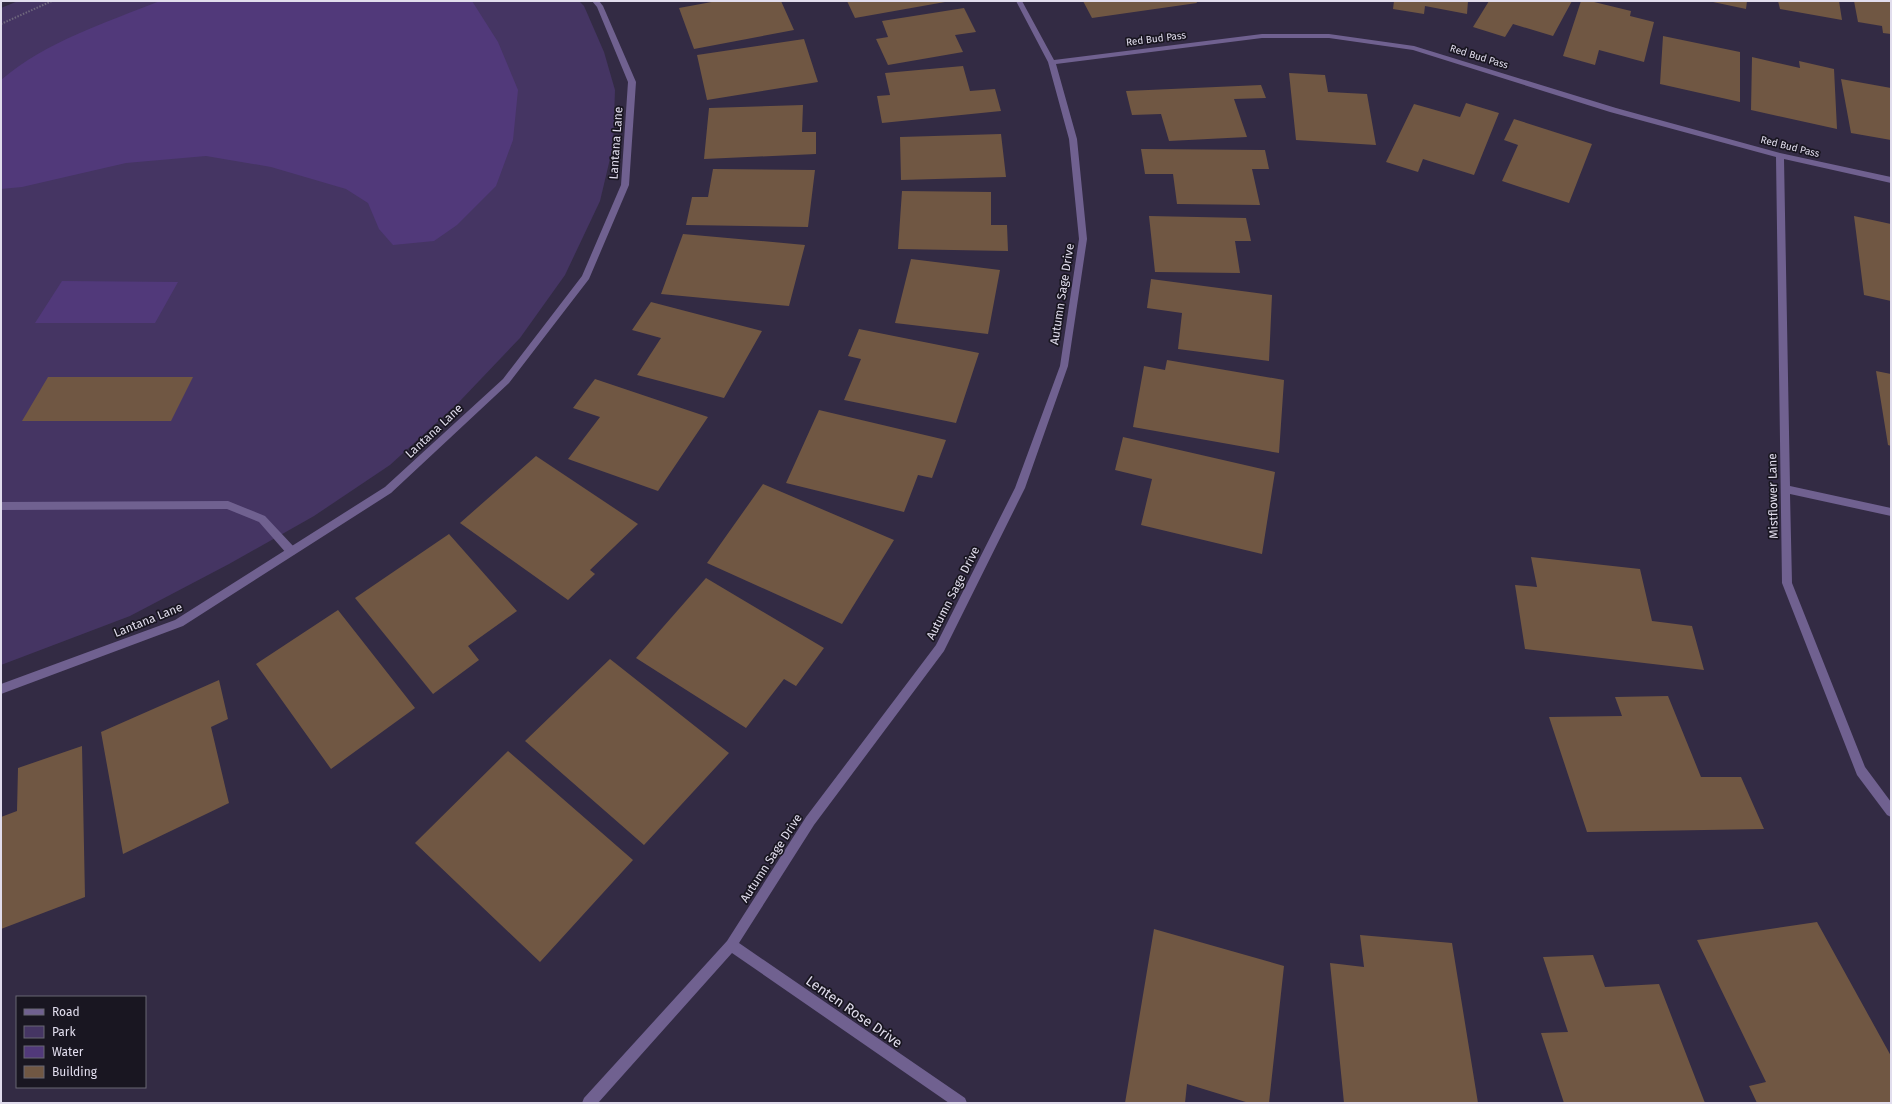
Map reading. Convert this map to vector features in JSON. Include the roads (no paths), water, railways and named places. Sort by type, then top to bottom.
[{"type":"street","name":"Lantana Lane","points":[[1,689],[179,623],[388,490],[506,381],[586,277],[625,185],[632,82],[600,6],[595,1]]},
{"type":"street","name":"Autumn Sage Drive","points":[[589,1103],[731,945],[810,821],[940,648],[1020,488],[1064,366],[1083,240],[1073,139],[1052,62],[1019,1]]},
{"type":"street","name":"Red Bud Pass","points":[[1052,62],[1262,36],[1329,36],[1414,48],[1613,110],[1780,156],[1891,180]]},
{"type":"street","name":"Mistflower Lane","points":[[1780,156],[1787,583],[1861,771],[1891,811]]},
{"type":"street","points":[[1786,489],[1891,512]]},
{"type":"street","points":[[1,506],[228,505],[262,519],[291,551]]},
{"type":"street","name":"Lenten Rose Drive","points":[[731,945],[960,1103]]},
{"type":"water","points":[[160,1],[472,1],[498,42],[518,90],[513,140],[496,186],[457,225],[434,241],[393,245],[379,229],[368,203],[346,189],[271,167],[206,156],[126,163],[22,187],[1,189],[1,80],[38,54],[77,34]]},
{"type":"water","points":[[62,281],[178,282],[155,323],[35,323]]}]
